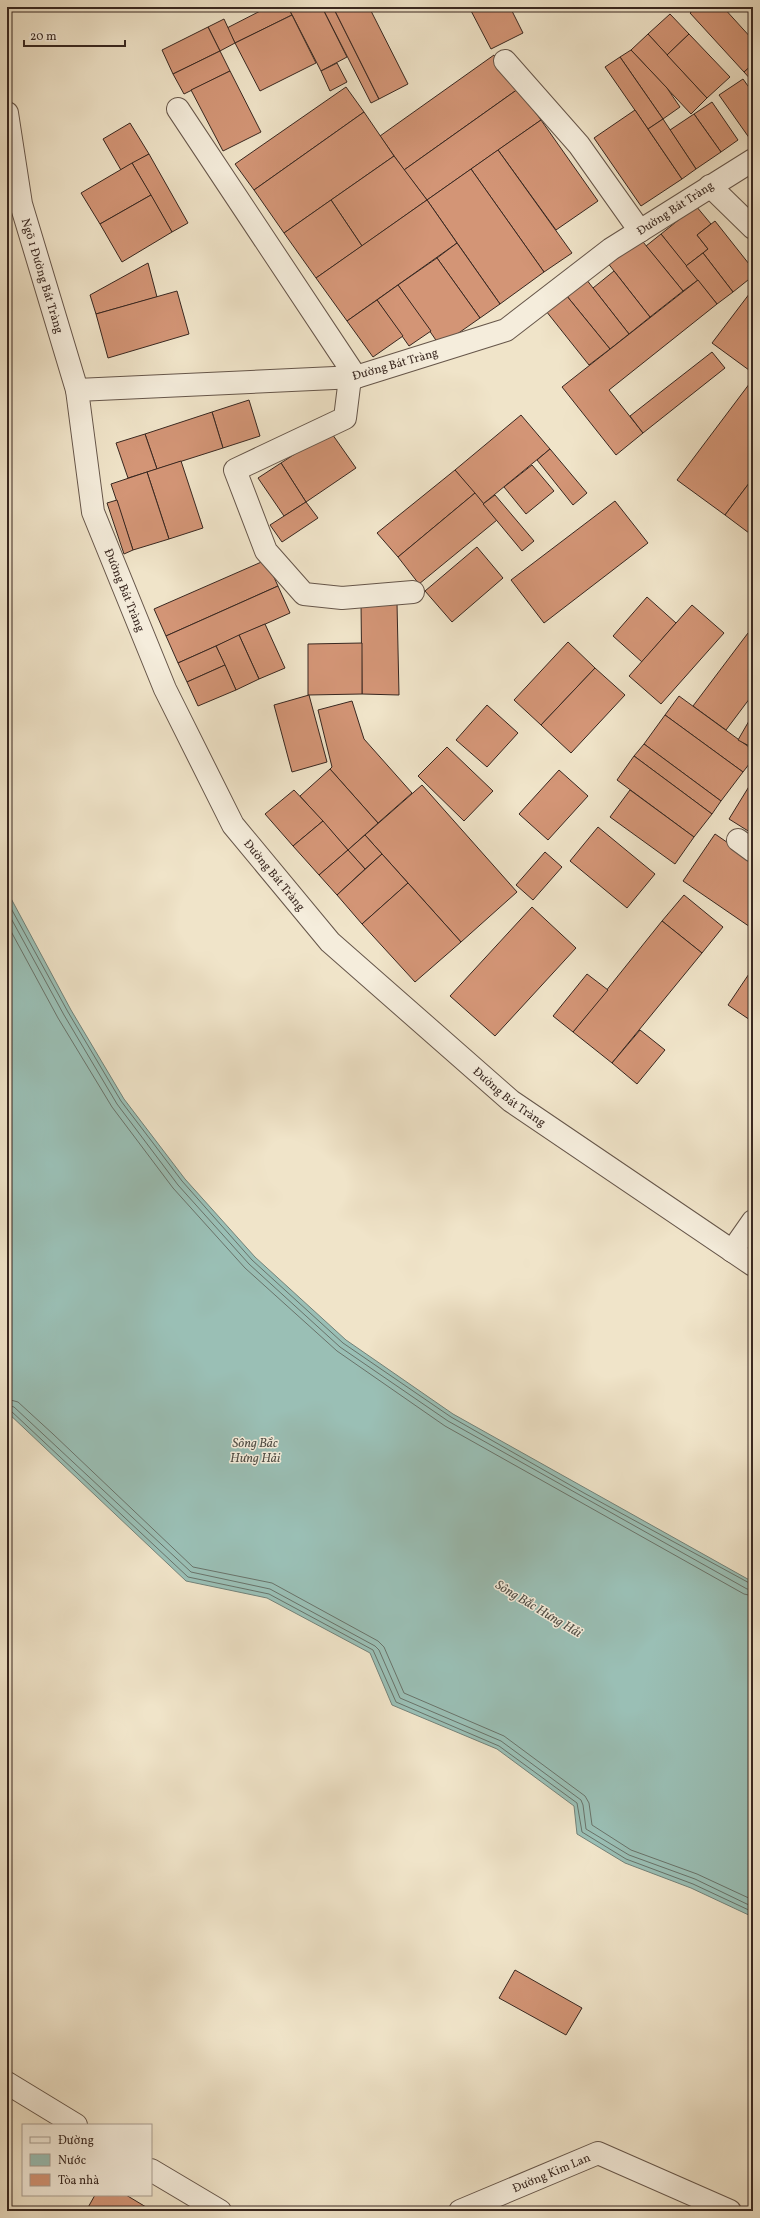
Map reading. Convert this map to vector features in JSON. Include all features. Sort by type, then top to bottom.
[{"type":"street","points":[[505,61],[579,145],[640,231]]},
{"type":"street","points":[[178,109],[353,377],[346,418],[234,470],[266,551],[304,594],[342,598],[413,592]]},
{"type":"street","name":"Ngõ 1 Đường Bát Tràng","points":[[7,113],[21,204],[77,390]]},
{"type":"street","name":"Đường Bát Tràng","points":[[753,160],[611,249],[506,330],[353,377],[77,390],[93,512],[165,689],[233,824],[330,942],[511,1101],[753,1264]]},
{"type":"street","points":[[710,186],[753,228]]},
{"type":"street","points":[[732,1250],[753,1221]]},
{"type":"street","points":[[7,2083],[74,2124]]},
{"type":"street","name":"Đường Kim Lan","points":[[460,2211],[479,2206],[598,2153],[730,2211]]},
{"type":"street","points":[[152,2171],[220,2211]]},
{"type":"water","name":"Sông Bắc Hưng Hải","points":[[7,891],[71,1010],[124,1099],[185,1179],[255,1257],[346,1340],[453,1414],[753,1582],[753,1917],[691,1888],[625,1863],[577,1834],[574,1806],[497,1749],[392,1705],[370,1653],[267,1598],[186,1581],[7,1412]]},
{"type":"building","points":[[268,7],[288,7],[292,15],[235,43],[227,28]]},
{"type":"building","points":[[288,7],[322,7],[347,57],[321,71]]},
{"type":"building","points":[[322,7],[333,7],[379,99],[371,103]]},
{"type":"building","points":[[333,7],[369,7],[408,84],[379,99]]},
{"type":"building","points":[[469,7],[510,7],[523,33],[491,49]]},
{"type":"building","points":[[697,7],[723,7],[753,40],[753,64],[744,72],[690,13]]},
{"type":"building","points":[[670,14],[689,34],[667,55],[648,34]]},
{"type":"building","points":[[292,15],[316,63],[260,91],[235,43]]},
{"type":"building","points":[[224,19],[235,43],[220,51],[208,27]]},
{"type":"building","points":[[208,27],[220,51],[173,74],[162,50]]},
{"type":"building","points":[[648,34],[707,98],[691,114],[631,50]]},
{"type":"building","points":[[689,34],[730,77],[707,98],[667,55]]},
{"type":"building","points":[[631,50],[667,88],[680,107],[663,119],[620,57]]},
{"type":"building","points":[[220,51],[230,71],[184,94],[173,74]]},
{"type":"building","points":[[494,55],[518,89],[404,170],[380,136]]},
{"type":"building","points":[[620,57],[663,119],[648,129],[605,67]]},
{"type":"building","points":[[337,63],[347,82],[330,91],[321,71]]},
{"type":"building","points":[[753,64],[753,82],[744,72]]},
{"type":"building","points":[[230,71],[261,132],[223,151],[191,90]]},
{"type":"building","points":[[743,79],[753,93],[753,137],[750,139],[719,95]]},
{"type":"building","points":[[346,87],[364,112],[254,190],[235,164]]},
{"type":"building","points":[[518,89],[541,120],[427,200],[404,170]]},
{"type":"building","points":[[712,102],[738,140],[721,152],[694,114]]},
{"type":"building","points":[[635,110],[682,179],[641,206],[594,138]]},
{"type":"building","points":[[364,112],[394,156],[284,233],[254,190]]},
{"type":"building","points":[[694,114],[721,152],[696,169],[670,130]]},
{"type":"building","points":[[663,119],[696,169],[682,179],[648,129]]},
{"type":"building","points":[[541,120],[598,201],[556,230],[498,150]]},
{"type":"building","points":[[130,123],[149,154],[121,170],[103,139]]},
{"type":"building","points":[[498,150],[572,253],[544,272],[471,169]]},
{"type":"building","points":[[149,154],[188,223],[172,232],[132,163]]},
{"type":"building","points":[[394,156],[427,200],[362,246],[331,200]]},
{"type":"building","points":[[132,163],[151,195],[100,224],[81,193]]},
{"type":"building","points":[[471,169],[544,272],[500,304],[427,200]]},
{"type":"building","points":[[151,195],[172,232],[122,262],[100,224]]},
{"type":"building","points":[[331,200],[362,246],[316,278],[284,233]]},
{"type":"building","points":[[427,200],[457,243],[347,321],[316,278]]},
{"type":"building","points":[[696,206],[711,224],[697,235],[708,249],[686,266],[661,234]]},
{"type":"building","points":[[715,221],[753,269],[753,276],[733,292],[703,253],[708,249],[697,235]]},
{"type":"building","points":[[661,234],[698,280],[683,291],[646,246]]},
{"type":"building","points":[[639,237],[683,291],[650,317],[607,262]]},
{"type":"building","points":[[457,243],[500,304],[480,318],[437,258]]},
{"type":"building","points":[[703,253],[733,292],[717,304],[686,266]]},
{"type":"building","points":[[437,258],[480,318],[440,346],[398,285]]},
{"type":"building","points":[[148,263],[157,297],[96,314],[90,295]]},
{"type":"building","points":[[614,271],[650,317],[629,334],[593,288]]},
{"type":"building","points":[[586,279],[629,334],[610,349],[566,295]]},
{"type":"building","points":[[698,280],[717,304],[609,390],[643,433],[616,455],[562,387]]},
{"type":"building","points":[[398,285],[431,331],[409,346],[377,300]]},
{"type":"building","points":[[753,289],[753,373],[712,343]]},
{"type":"building","points":[[177,291],[189,334],[108,358],[96,314]]},
{"type":"building","points":[[566,295],[610,349],[589,365],[546,311]]},
{"type":"building","points":[[377,300],[403,336],[373,357],[347,321]]},
{"type":"building","points":[[712,352],[725,368],[643,433],[630,416]]},
{"type":"building","points":[[753,379],[753,478],[725,515],[677,480]]},
{"type":"building","points":[[249,400],[260,436],[223,448],[212,412]]},
{"type":"building","points":[[212,412],[223,448],[157,469],[145,434]]},
{"type":"building","points":[[521,415],[550,449],[483,504],[455,470]]},
{"type":"building","points":[[330,431],[356,468],[306,502],[281,463]]},
{"type":"building","points":[[145,434],[157,469],[128,478],[116,443]]},
{"type":"building","points":[[550,449],[587,493],[573,505],[537,460]]},
{"type":"building","points":[[181,461],[203,528],[169,539],[147,472]]},
{"type":"building","points":[[281,463],[306,502],[284,516],[258,478]]},
{"type":"building","points":[[532,465],[554,491],[526,514],[504,487]]},
{"type":"building","points":[[455,470],[475,493],[398,557],[377,533]]},
{"type":"building","points":[[147,472],[169,539],[133,550],[111,484]]},
{"type":"building","points":[[753,478],[753,536],[725,515]]},
{"type":"building","points":[[475,493],[497,520],[419,584],[398,557]]},
{"type":"building","points":[[495,495],[534,541],[522,551],[483,504]]},
{"type":"building","points":[[117,500],[133,550],[124,554],[107,503]]},
{"type":"building","points":[[615,501],[648,543],[544,623],[511,580]]},
{"type":"building","points":[[306,502],[318,518],[282,542],[270,525]]},
{"type":"building","points":[[477,547],[503,578],[452,622],[425,591]]},
{"type":"building","points":[[266,560],[278,586],[166,636],[154,609]]},
{"type":"building","points":[[278,586],[290,613],[178,663],[166,636]]},
{"type":"building","points":[[647,597],[676,623],[642,662],[613,636]]},
{"type":"building","points":[[361,603],[397,603],[399,695],[362,694]]},
{"type":"building","points":[[692,605],[724,633],[661,704],[629,676]]},
{"type":"building","points":[[265,624],[285,668],[259,679],[239,635]]},
{"type":"building","points":[[748,633],[753,637],[753,694],[726,730],[693,706]]},
{"type":"building","points":[[239,635],[259,679],[236,690],[216,646]]},
{"type":"building","points":[[568,642],[595,668],[541,725],[514,700]]},
{"type":"building","points":[[362,643],[362,694],[308,695],[308,644]]},
{"type":"building","points":[[216,646],[225,665],[187,682],[178,663]]},
{"type":"building","points":[[225,665],[236,690],[198,706],[187,682]]},
{"type":"building","points":[[595,668],[625,695],[571,753],[541,725]]},
{"type":"building","points":[[309,695],[327,762],[292,772],[274,705]]},
{"type":"building","points":[[679,696],[753,750],[753,759],[743,772],[665,715]]},
{"type":"building","points":[[352,701],[364,739],[412,793],[378,823],[330,769],[332,767],[318,710]]},
{"type":"building","points":[[487,705],[518,733],[487,767],[456,740]]},
{"type":"building","points":[[753,714],[753,748],[738,740]]},
{"type":"building","points":[[665,715],[743,772],[721,801],[644,744]]},
{"type":"building","points":[[644,744],[721,801],[712,814],[634,756]]},
{"type":"building","points":[[447,747],[493,791],[464,821],[418,776]]},
{"type":"building","points":[[634,756],[712,814],[694,837],[617,780]]},
{"type":"building","points":[[330,769],[378,823],[348,850],[300,796]]},
{"type":"building","points":[[559,770],[588,796],[548,840],[519,814]]},
{"type":"building","points":[[753,780],[753,834],[729,819]]},
{"type":"building","points":[[422,785],[517,892],[461,942],[365,835]]},
{"type":"building","points":[[294,790],[323,821],[293,846],[265,814]]},
{"type":"building","points":[[630,790],[694,837],[675,864],[610,817]]},
{"type":"building","points":[[323,821],[348,850],[319,875],[293,846]]},
{"type":"building","points":[[598,827],[655,874],[627,908],[570,861]]},
{"type":"building","points":[[715,834],[753,860],[753,929],[683,881]]},
{"type":"building","points":[[365,835],[382,854],[365,869],[348,850]]},
{"type":"building","points":[[348,850],[365,869],[337,895],[319,875]]},
{"type":"building","points":[[545,852],[562,867],[533,900],[516,885]]},
{"type":"building","points":[[382,854],[408,883],[362,924],[337,895]]},
{"type":"building","points":[[408,883],[461,942],[415,982],[362,924]]},
{"type":"building","points":[[684,895],[723,927],[702,953],[662,921]]},
{"type":"building","points":[[532,907],[576,948],[495,1036],[450,996]]},
{"type":"building","points":[[662,921],[702,953],[612,1063],[573,1032]]},
{"type":"building","points":[[753,968],[753,1022],[728,1005]]},
{"type":"building","points":[[587,974],[608,990],[573,1032],[553,1016]]},
{"type":"building","points":[[640,1030],[665,1050],[637,1084],[612,1063]]},
{"type":"building","points":[[515,1970],[582,2008],[566,2035],[499,1998]]},
{"type":"building","points":[[94,2196],[128,2196],[151,2210],[86,2211]]}]
